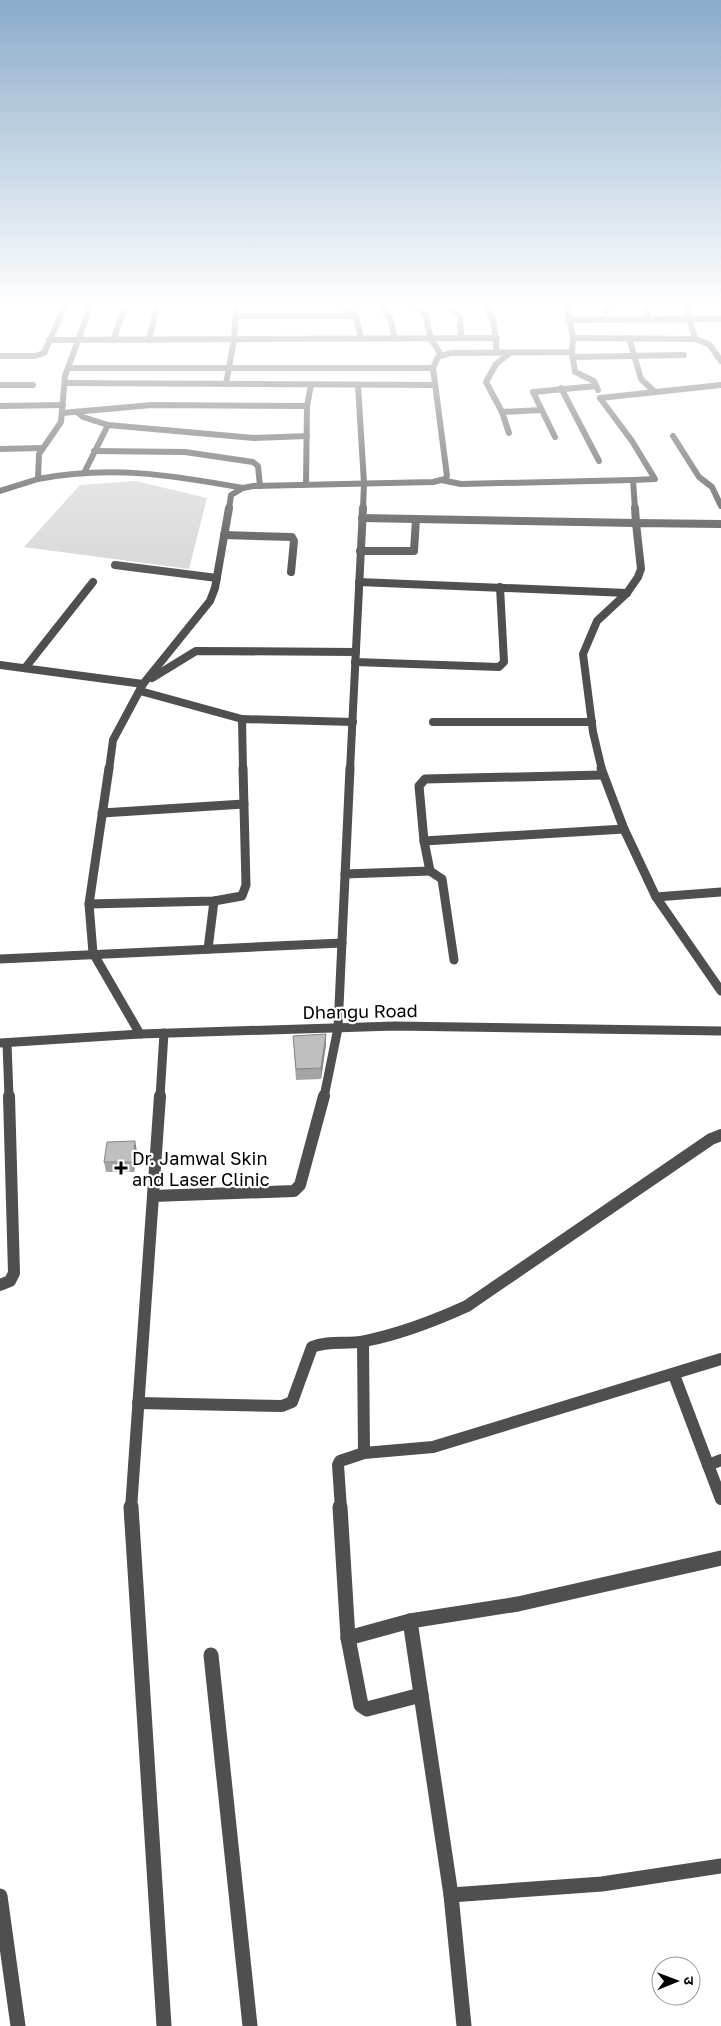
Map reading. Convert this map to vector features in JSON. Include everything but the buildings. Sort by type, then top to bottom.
[{"type":"street","points":[[38,479],[39,454],[61,422],[64,397]]},
{"type":"street","points":[[306,484],[309,397]]},
{"type":"street","points":[[153,1196],[289,1193],[297,1189],[328,1082],[338,1028],[364,483],[359,397]]},
{"type":"street","points":[[437,397],[447,476],[441,480]]},
{"type":"street","points":[[494,397],[502,412],[509,433]]},
{"type":"street","points":[[535,397],[555,437]]},
{"type":"street","points":[[565,397],[599,461]]},
{"type":"street","points":[[600,398],[613,397]]},
{"type":"street","points":[[0,491],[38,479],[85,472],[163,474],[243,488],[441,480],[461,484],[655,479],[632,441],[600,398]]},
{"type":"street","points":[[0,406],[63,405]]},
{"type":"street","points":[[62,413],[152,405],[307,406]]},
{"type":"street","points":[[502,412],[541,410]]},
{"type":"street","points":[[77,412],[83,417],[108,425],[254,438],[307,436]]},
{"type":"street","points":[[85,472],[108,425]]},
{"type":"street","points":[[673,436],[699,476],[712,487],[721,506]]},
{"type":"street","points":[[0,449],[43,448]]},
{"type":"street","points":[[94,451],[185,452],[254,462],[258,466],[260,486]]},
{"type":"street","points":[[633,480],[642,569],[627,592],[597,621],[583,654],[592,722],[603,775],[624,830],[656,896],[721,990]]},
{"type":"street","points":[[140,1034],[93,953],[88,904],[114,740],[141,687],[210,601],[217,578],[231,495],[243,488]]},
{"type":"street","points":[[362,518],[721,524]]},
{"type":"street","points":[[360,551],[414,551],[416,547],[416,519]]},
{"type":"street","points":[[224,535],[292,537],[294,541],[291,572]]},
{"type":"street","points":[[115,565],[217,578]]},
{"type":"street","points":[[25,668],[93,582]]},
{"type":"street","points":[[359,582],[627,592]]},
{"type":"street","points":[[355,662],[499,667],[504,662],[500,586]]},
{"type":"street","points":[[141,687],[196,651],[356,652]]},
{"type":"street","points":[[0,665],[141,687],[242,718],[352,722]]},
{"type":"street","points":[[88,904],[214,902],[238,898],[244,893],[242,718]]},
{"type":"street","points":[[433,722],[592,722]]},
{"type":"street","points":[[430,871],[424,841],[419,786],[425,780],[463,776],[603,775]]},
{"type":"street","points":[[102,813],[244,804]]},
{"type":"street","points":[[424,841],[624,830]]},
{"type":"street","points":[[345,874],[430,871],[442,880],[454,960]]},
{"type":"street","points":[[656,896],[721,892]]},
{"type":"street","points":[[208,949],[214,902]]},
{"type":"street","points":[[0,959],[93,953],[342,943]]},
{"type":"street","name":"Dhangu Road","points":[[4,1043],[140,1034],[395,1026],[721,1031]]},
{"type":"street","points":[[164,1033],[131,1514],[164,2026]]},
{"type":"street","points":[[0,1285],[10,1281],[14,1273],[4,1043]]},
{"type":"street","points":[[138,1403],[282,1406],[292,1402],[312,1348],[323,1344],[363,1342],[448,1315],[467,1306],[711,1139],[721,1135]]},
{"type":"street","points":[[363,1342],[364,1454]]},
{"type":"street","points":[[421,1695],[364,1709],[361,1705],[348,1638],[338,1465],[344,1458],[364,1454],[433,1447],[674,1375],[721,1359]]},
{"type":"street","points":[[674,1375],[715,1463],[721,1499]]},
{"type":"street","points":[[348,1638],[410,1621],[518,1604],[721,1558]]},
{"type":"street","points":[[410,1621],[451,1895],[464,2026]]},
{"type":"street","points":[[211,1655],[250,2026]]},
{"type":"street","points":[[451,1895],[602,1884],[721,1866]]},
{"type":"street","points":[[0,1896],[18,2026]]},
{"type":"shaded area","points":[[136,481],[207,498],[189,569],[24,547],[80,485]]},
{"type":"place","name":"Dr. Jamwal Skin and Laser Clinic","points":[[121,1168]]}]
